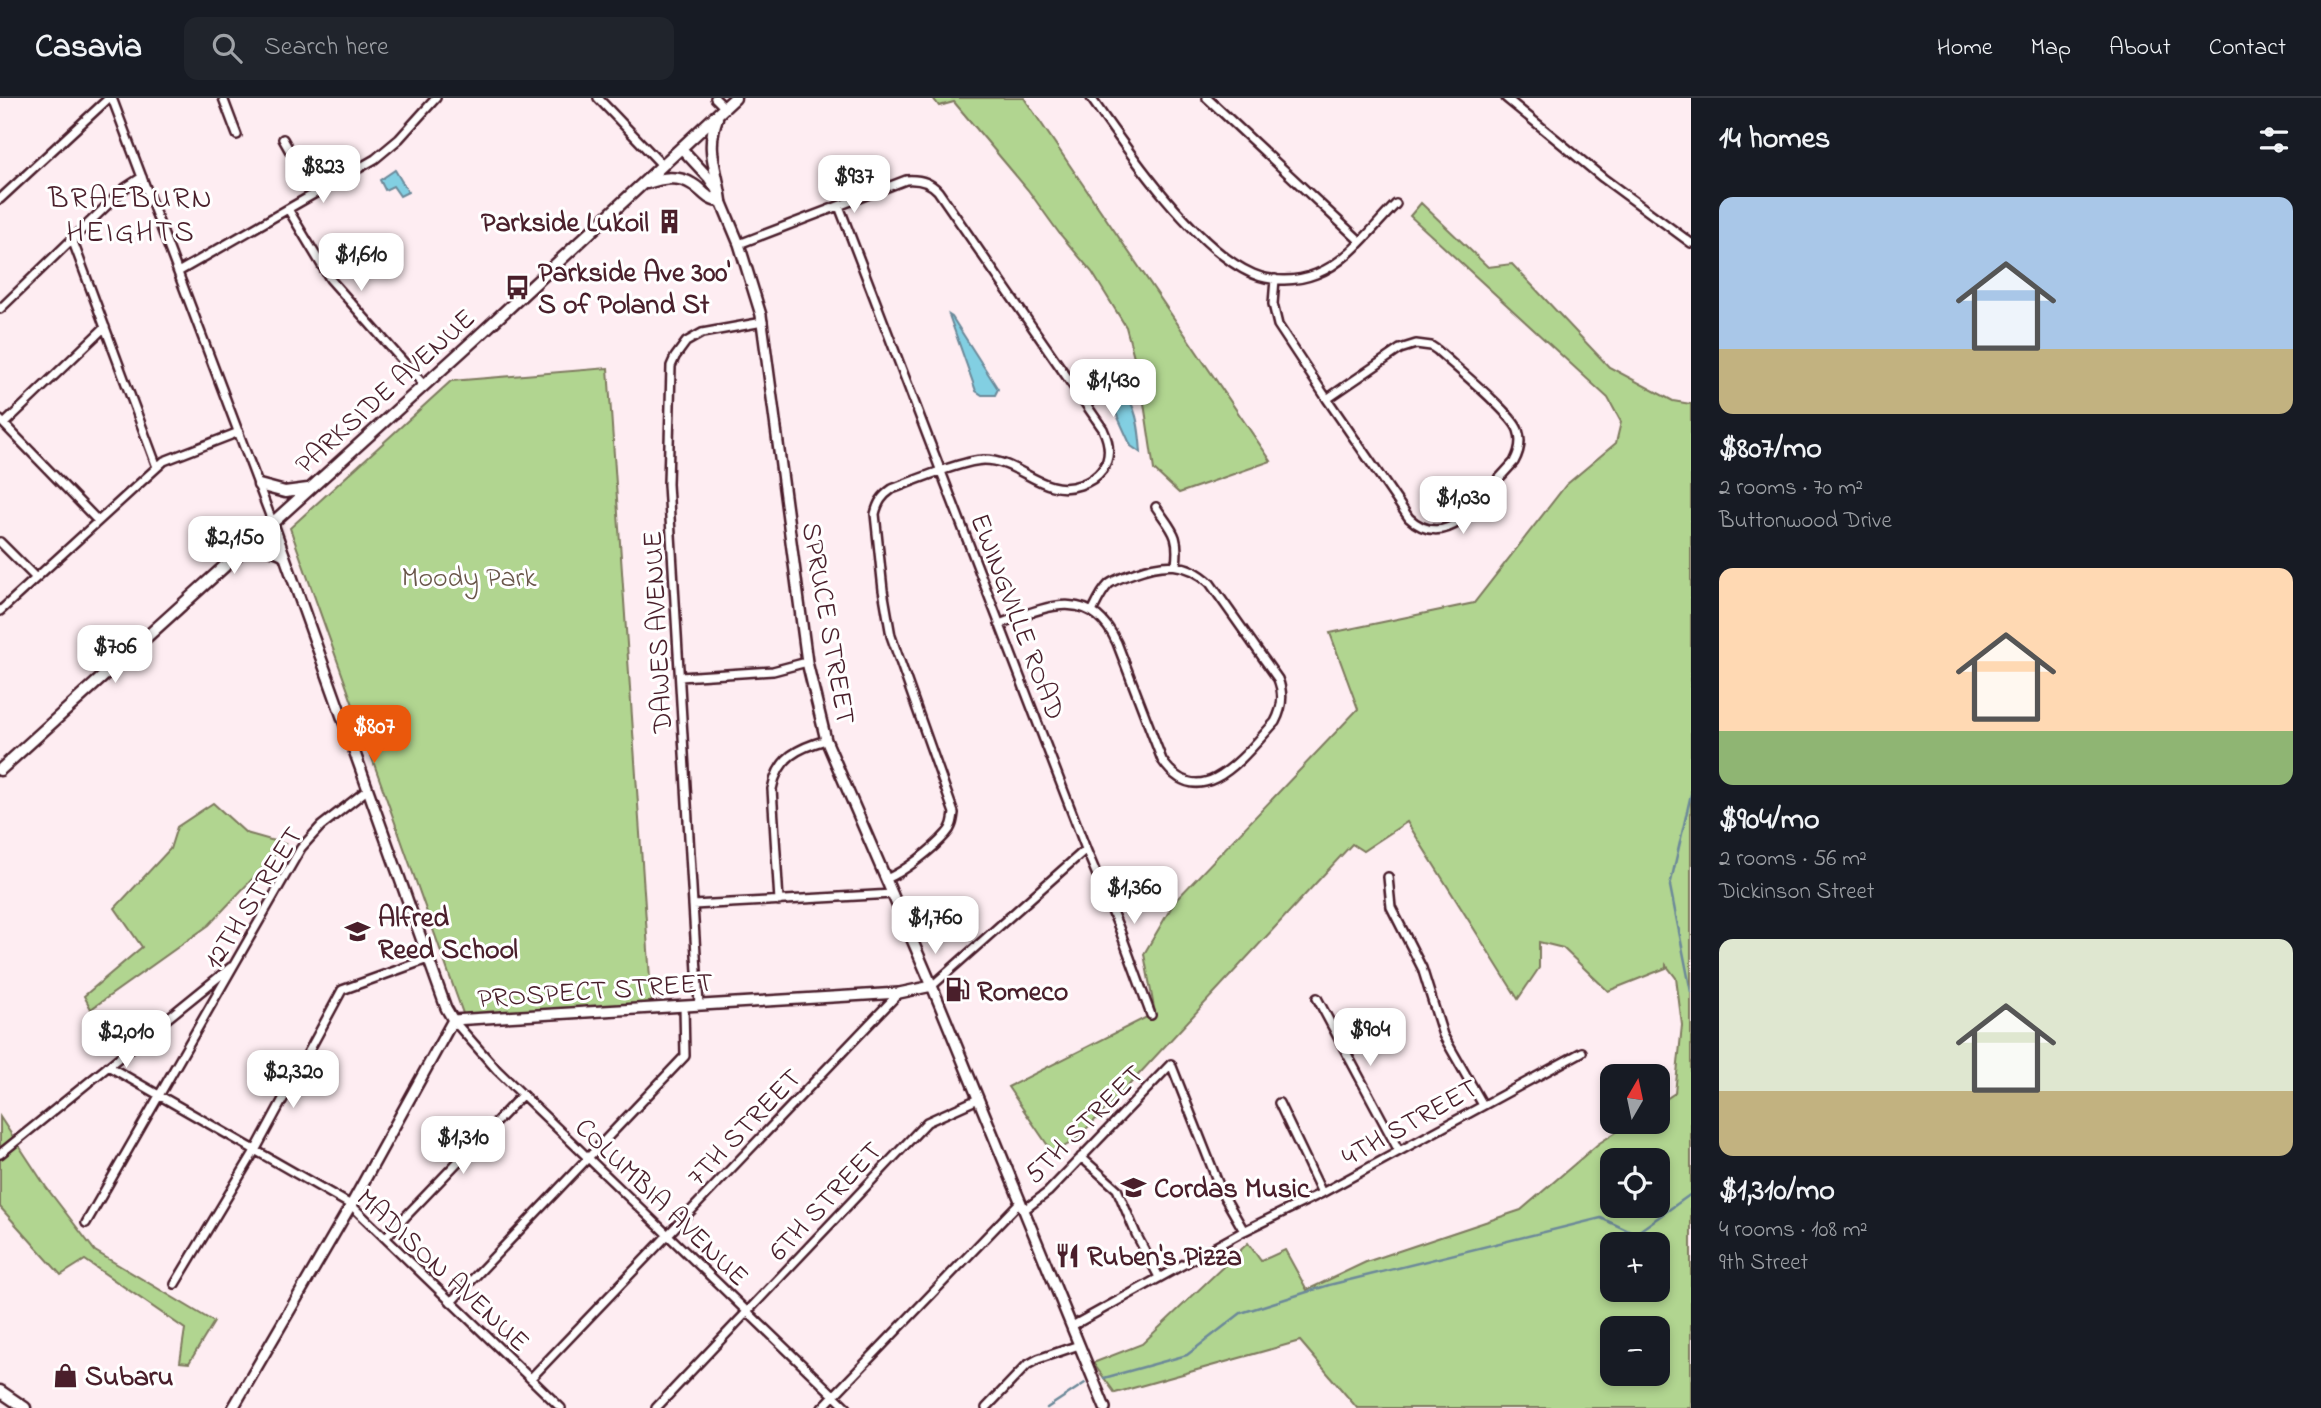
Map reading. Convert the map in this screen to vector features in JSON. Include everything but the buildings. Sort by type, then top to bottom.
[{"type":"main road","name":"PARKSIDE AVENUE","points":[[0,770],[735,98]]},
{"type":"main road","points":[[643,184],[670,178],[681,180],[692,184],[714,201],[721,201],[710,152],[712,131],[721,112]]},
{"type":"main road","points":[[258,485],[285,492],[309,489]]},
{"type":"main road","points":[[239,552],[256,547],[283,554]]},
{"type":"main road","points":[[0,1391],[25,1408]]},
{"type":"street","points":[[0,199],[110,98],[239,432],[446,1009],[453,1020]]},
{"type":"street","points":[[223,98],[237,135]]},
{"type":"street","points":[[178,272],[387,150],[436,98]]},
{"type":"street","points":[[598,98],[663,166]]},
{"type":"street","points":[[715,98],[721,112]]},
{"type":"street","points":[[1091,98],[1141,168],[1210,244],[1245,270],[1275,279],[1301,279],[1326,270],[1360,241],[1396,204]]},
{"type":"street","points":[[1207,98],[1360,241]]},
{"type":"street","points":[[1506,98],[1603,178],[1691,243]]},
{"type":"street","points":[[283,139],[314,194]]},
{"type":"street","name":"SPRUCE STREET","points":[[682,149],[709,178],[739,244],[755,288],[763,322],[807,662],[826,740],[932,986],[1105,1408]]},
{"type":"street","points":[[0,309],[125,188],[142,177]]},
{"type":"street","points":[[739,244],[906,180],[920,180],[938,191],[1103,429],[1109,450],[1099,474],[1072,487],[1055,487],[1039,482],[999,461],[973,461],[892,489],[880,499],[875,514],[891,636],[954,813],[947,834],[897,875],[886,879]]},
{"type":"street","name":"EWINGVILLE ROAD","points":[[839,206],[1151,1015]]},
{"type":"street","points":[[288,209],[330,279],[424,385]]},
{"type":"street","points":[[72,239],[157,467]]},
{"type":"street","points":[[1275,279],[1273,304],[1278,325],[1327,399],[1409,518],[1421,527],[1429,530],[1445,529],[1460,521],[1518,454],[1520,438],[1511,418],[1437,350],[1423,344],[1408,345],[1400,349],[1327,399]]},
{"type":"street","name":"DAWES AVENUE","points":[[699,1005],[668,484],[671,366],[680,349],[694,337],[763,322]]},
{"type":"street","points":[[98,521],[2,422],[105,327]]},
{"type":"street","points":[[0,611],[164,461],[239,432]]},
{"type":"street","points":[[1156,507],[1178,542],[1176,565]]},
{"type":"street","points":[[0,542],[36,578]]},
{"type":"street","points":[[999,624],[1057,604],[1076,606],[1092,612],[1113,633],[1162,760],[1181,778],[1198,783],[1224,776],[1275,722],[1282,705],[1278,679],[1210,583],[1196,572],[1176,565],[1157,565],[1116,580],[1103,591],[1092,612]]},
{"type":"street","points":[[680,677],[774,671],[807,662]]},
{"type":"street","points":[[779,901],[772,789],[774,779],[782,762],[789,755],[826,740]]},
{"type":"street","name":"12TH STREET","points":[[86,1223],[306,842],[321,825],[367,790]]},
{"type":"street","points":[[932,986],[1086,849]]},
{"type":"street","points":[[1388,877],[1391,907],[1422,968],[1443,1035],[1483,1105]]},
{"type":"street","points":[[693,905],[892,894]]},
{"type":"street","points":[[175,1284],[256,1149],[342,990],[428,959]]},
{"type":"street","points":[[0,1154],[234,964]]},
{"type":"street","name":"PROSPECT STREET","points":[[233,1408],[351,1205],[453,1020],[899,993],[932,986]]},
{"type":"street","name":"7TH STREET","points":[[530,1378],[899,993]]},
{"type":"street","points":[[1317,998],[1399,1151]]},
{"type":"street","points":[[451,1302],[685,1056],[684,1006]]},
{"type":"street","name":"COLUMBIA AVENUE","points":[[453,1020],[522,1095],[847,1408]]},
{"type":"street","name":"4TH STREET","points":[[1072,1326],[1244,1231],[1322,1193],[1581,1052]]},
{"type":"street","name":"5TH STREET","points":[[821,1408],[1022,1206],[1048,1192],[1171,1064],[1222,1193],[1244,1231]]},
{"type":"street","name":"MADISON AVENUE","points":[[108,1066],[351,1205],[561,1408]]},
{"type":"street","points":[[385,1238],[522,1095]]},
{"type":"street","name":"6TH STREET","points":[[656,1408],[927,1122],[978,1099]]},
{"type":"street","points":[[1279,1103],[1322,1193]]},
{"type":"street","points":[[1081,1157],[1117,1189],[1136,1234],[1159,1277]]},
{"type":"street","points":[[986,1408],[1027,1365],[1079,1345]]},
{"type":"green space","points":[[933,98],[1024,98],[1271,461],[1179,493],[1154,470],[1141,383],[1126,327],[1092,272],[954,102],[939,106]]},
{"type":"green space","points":[[1421,203],[1488,267],[1512,264],[1609,367],[1673,401],[1691,404],[1691,1408],[1357,1408],[1300,1341],[1115,1393],[1093,1363],[1142,1344],[1248,1243],[1261,1261],[1285,1250],[1307,1290],[1366,1262],[1521,1210],[1613,1134],[1670,1134],[1670,1096],[1675,1093],[1682,1025],[1676,978],[1666,965],[1666,968],[1608,991],[1563,948],[1539,942],[1539,968],[1518,999],[1407,822],[1363,851],[1352,844],[1074,1141],[1053,1153],[1008,1087],[1155,1013],[1144,954],[1175,901],[1358,709],[1330,633],[1474,603],[1566,485],[1616,443],[1621,422],[1608,398],[1410,216]]},
{"type":"green space","name":"Moody Park","points":[[608,368],[652,1008],[466,1022],[290,528],[451,381]]},
{"type":"green space","points":[[213,803],[246,833],[285,844],[209,925],[91,1009],[84,996],[142,947],[115,908],[170,849],[177,827]]},
{"type":"green space","points":[[0,1117],[46,1187],[95,1251],[214,1322],[189,1363],[180,1362],[185,1329],[85,1260],[61,1275],[0,1207]]},
{"type":"water","points":[[395,170],[408,192],[400,196],[393,186],[385,190],[380,180]]},
{"type":"water","points":[[949,315],[998,389],[995,395],[982,395],[976,391]]},
{"type":"water","points":[[1128,399],[1136,417],[1141,453],[1131,446],[1116,413],[1122,400]]},
{"type":"waterway","points":[[1691,794],[1670,886],[1691,992]]},
{"type":"waterway","points":[[1104,1378],[1187,1355],[1241,1313],[1329,1285],[1601,1218],[1635,1234],[1691,1194]]},
{"type":"waterway","points":[[1047,1408],[1085,1383]]},
{"type":"place","name":"Parkside Lukoil","points":[[669,221]]},
{"type":"place","name":"Parkside Ave 300' S of Poland St","points":[[518,287]]},
{"type":"place","name":"Alfred Reed School","points":[[358,932]]},
{"type":"place","name":"Romeco","points":[[957,990]]},
{"type":"place","name":"Cordas Music","points":[[1134,1187]]},
{"type":"place","name":"Ruben's Pizza","points":[[1067,1255]]},
{"type":"place","name":"Subaru","points":[[65,1375]]},
{"type":"district","name":"BRAEBURN HEIGHTS","points":[[131,214]]}]
